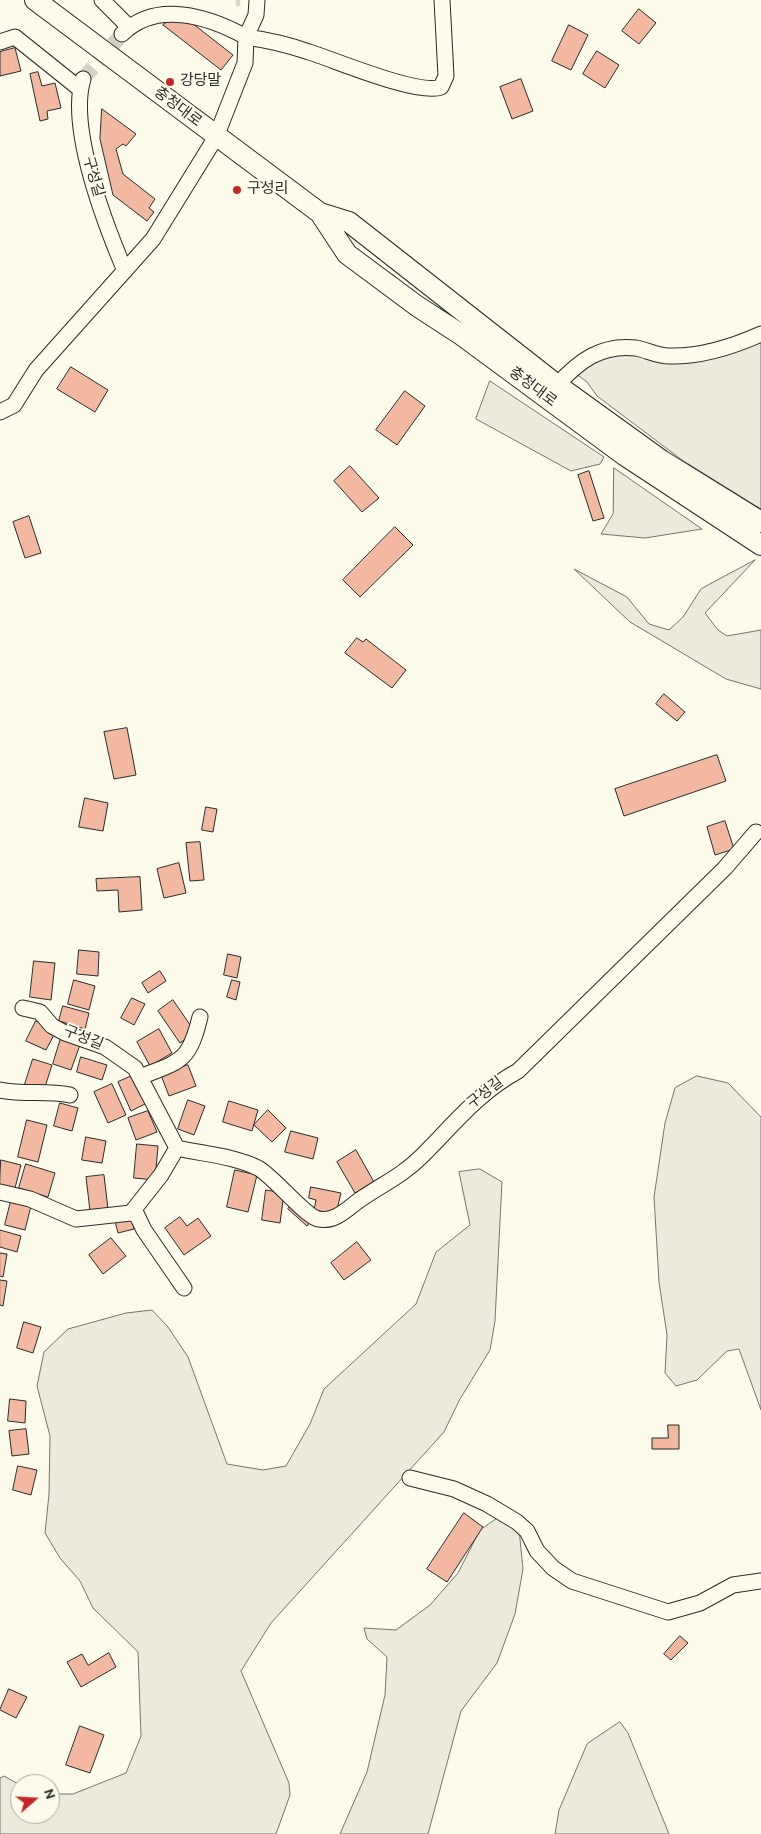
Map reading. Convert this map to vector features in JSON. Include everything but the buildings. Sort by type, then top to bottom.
[{"type":"main road","name":"충청대로","points":[[35,0],[320,213],[349,222],[557,385],[661,460],[761,522]]},
{"type":"main road","name":"충청대로","points":[[320,213],[347,254],[416,306],[460,334],[624,455],[761,545]]},
{"type":"street","points":[[102,0],[125,31],[134,22],[156,14],[207,19],[246,37],[274,41],[405,85],[434,90],[441,87],[446,76],[442,0]]},
{"type":"street","points":[[0,412],[14,404],[36,370],[153,239],[216,137],[244,63],[246,37],[256,15],[257,0]]},
{"type":"street","name":"구성길","points":[[0,42],[15,37],[82,84],[83,146],[108,229],[125,271]]},
{"type":"street","points":[[557,385],[581,360],[614,348],[637,348],[668,356],[685,356],[729,346],[761,334]]},
{"type":"street","name":"구성길","points":[[22,1008],[40,1012],[52,1026],[65,1033],[105,1047],[135,1068],[177,1148],[228,1159],[258,1168],[316,1219],[332,1220],[363,1197],[397,1178],[422,1156],[461,1114],[501,1080],[518,1071],[725,868],[756,832]]},
{"type":"street","points":[[140,1078],[180,1062],[194,1040],[200,1017]]},
{"type":"street","points":[[0,1090],[16,1093],[52,1092],[70,1095]]},
{"type":"street","points":[[0,1192],[30,1199],[76,1219],[131,1213],[161,1175],[177,1148]]},
{"type":"street","points":[[134,1209],[144,1230],[184,1288]]},
{"type":"street","points":[[410,1478],[454,1489],[487,1504],[518,1522],[527,1531],[537,1551],[553,1568],[572,1581],[668,1612],[700,1603],[732,1585],[761,1581]]},
{"type":"shaded area","points":[[761,340],[761,509],[682,460],[597,396],[587,382],[575,373],[587,362],[614,353],[639,353]]},
{"type":"shaded area","points":[[490,381],[604,457],[600,464],[571,471],[476,419]]},
{"type":"shaded area","points":[[614,468],[702,529],[645,538],[601,534],[613,514]]},
{"type":"shaded area","points":[[755,560],[705,613],[718,630],[727,636],[761,630],[761,689],[726,679],[630,622],[574,569],[627,597],[649,624],[669,630],[683,617],[701,589]]},
{"type":"shaded area","points":[[697,1076],[728,1083],[761,1117],[761,1410],[739,1349],[727,1351],[697,1380],[676,1386],[665,1373],[667,1335],[659,1282],[654,1197],[665,1123],[675,1088]]},
{"type":"shaded area","points":[[480,1169],[502,1182],[495,1321],[490,1350],[460,1399],[444,1432],[271,1623],[241,1671],[289,1783],[290,1795],[276,1834],[0,1834],[0,1778],[4,1776],[10,1779],[10,1824],[60,1824],[60,1794],[73,1794],[126,1773],[141,1736],[138,1652],[93,1608],[80,1581],[60,1558],[45,1533],[49,1494],[50,1436],[37,1386],[44,1352],[68,1329],[126,1313],[152,1310],[168,1327],[188,1357],[227,1464],[263,1470],[286,1466],[310,1424],[324,1389],[416,1304],[436,1252],[470,1225],[459,1172]]},
{"type":"shaded area","points":[[498,1518],[519,1529],[523,1569],[515,1614],[497,1663],[461,1711],[428,1834],[340,1834],[367,1772],[385,1695],[387,1657],[367,1639],[364,1628],[396,1630],[430,1605],[458,1573],[480,1530]]},
{"type":"shaded area","points":[[620,1722],[628,1733],[669,1834],[555,1834],[559,1810],[587,1744]]},
{"type":"tunnel","points":[[83,79],[122,34]]},
{"type":"place","name":"강당말","points":[[170,82]]},
{"type":"place","name":"구성리","points":[[237,190]]}]
